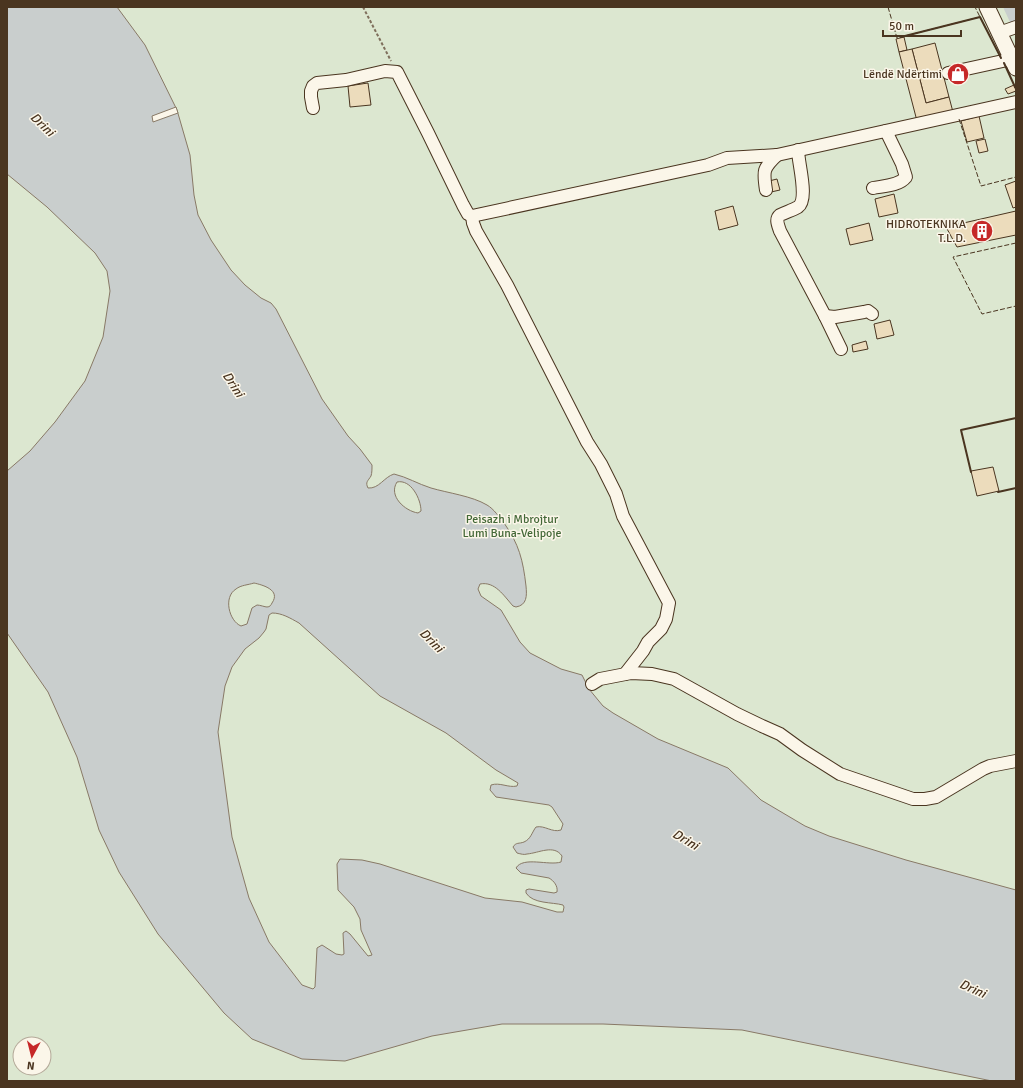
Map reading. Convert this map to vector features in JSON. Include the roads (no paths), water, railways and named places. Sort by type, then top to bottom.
[{"type":"main road","points":[[987,7],[1014,63]]},
{"type":"lane","points":[[999,33],[1015,27]]},
{"type":"lane","points":[[948,73],[1014,63]]},
{"type":"lane","points":[[313,108],[311,91],[313,86],[317,83],[346,80],[385,71],[397,72],[463,206],[468,214],[472,216],[708,165],[727,158],[777,155],[1016,102]]},
{"type":"lane","points":[[872,188],[896,184],[904,180],[906,177],[902,164],[886,131]]},
{"type":"lane","points":[[798,150],[803,189],[802,200],[798,207],[778,216],[777,222],[780,231],[841,349]]},
{"type":"lane","points":[[766,190],[764,180],[765,169],[767,164],[777,155]]},
{"type":"lane","points":[[472,216],[472,223],[476,231],[507,285],[587,442],[601,464],[616,494],[623,516],[669,603],[666,619],[661,629],[648,642],[625,674]]},
{"type":"lane","points":[[825,316],[835,317],[864,312],[872,314]]},
{"type":"lane","points":[[592,684],[600,679],[625,674],[640,673],[665,676],[674,679],[737,714],[780,734],[840,774],[913,799],[936,797],[990,766],[1016,761]]},
{"type":"water","name":"Drini","points":[[7,7],[117,7],[145,45],[177,110],[190,155],[194,195],[198,215],[211,240],[231,270],[245,285],[261,298],[271,303],[276,309],[322,399],[348,436],[372,465],[371,476],[367,483],[368,488],[375,487],[394,474],[399,475],[431,488],[481,502],[490,507],[504,523],[520,553],[526,586],[526,600],[520,606],[516,607],[513,606],[495,587],[480,584],[478,589],[481,596],[501,610],[520,642],[530,653],[561,669],[582,675],[589,689],[603,706],[613,713],[658,739],[728,768],[761,800],[805,826],[829,836],[906,860],[1016,890],[1016,1081],[992,1081],[742,1030],[603,1024],[502,1024],[432,1036],[345,1061],[302,1059],[252,1039],[224,1013],[158,934],[119,872],[99,830],[77,757],[48,692],[7,633],[7,471],[30,451],[55,422],[85,381],[103,337],[110,291],[107,271],[95,253],[47,207],[7,174]],"holes":[[[397,482],[402,482],[411,487],[417,496],[421,506],[421,511],[418,513],[413,512],[399,502],[395,492]],[[254,583],[258,584],[273,591],[274,598],[269,607],[257,605],[252,608],[247,624],[241,626],[233,619],[229,609],[229,603],[232,593],[242,586]],[[272,613],[279,614],[299,623],[380,696],[446,733],[496,770],[518,783],[517,786],[498,784],[491,785],[490,790],[496,797],[549,805],[552,807],[563,824],[561,830],[555,831],[542,827],[536,827],[528,839],[514,845],[513,847],[517,853],[522,854],[546,850],[555,850],[559,852],[562,856],[561,862],[530,862],[519,864],[516,868],[521,873],[549,878],[556,886],[557,892],[554,893],[529,889],[526,890],[526,893],[529,897],[538,901],[563,905],[563,912],[557,912],[522,902],[485,898],[380,864],[362,860],[340,859],[337,864],[338,890],[354,907],[360,919],[361,930],[372,955],[368,956],[346,931],[343,933],[344,954],[336,954],[322,945],[317,948],[315,987],[313,989],[302,985],[269,942],[249,898],[232,837],[218,732],[225,686],[232,667],[245,649],[264,632],[269,615]]]},
{"type":"waterway","points":[[1009,7],[1016,22]]},
{"type":"place","name":"Lëndë Ndërtimi","points":[[958,74]]},
{"type":"place","name":"HIDROTEKNIKA T.L.D.","points":[[982,231]]},
{"type":"park label","name":"Peisazh i Mbrojtur Lumi Buna-Velipoje","points":[[512,526]]}]
